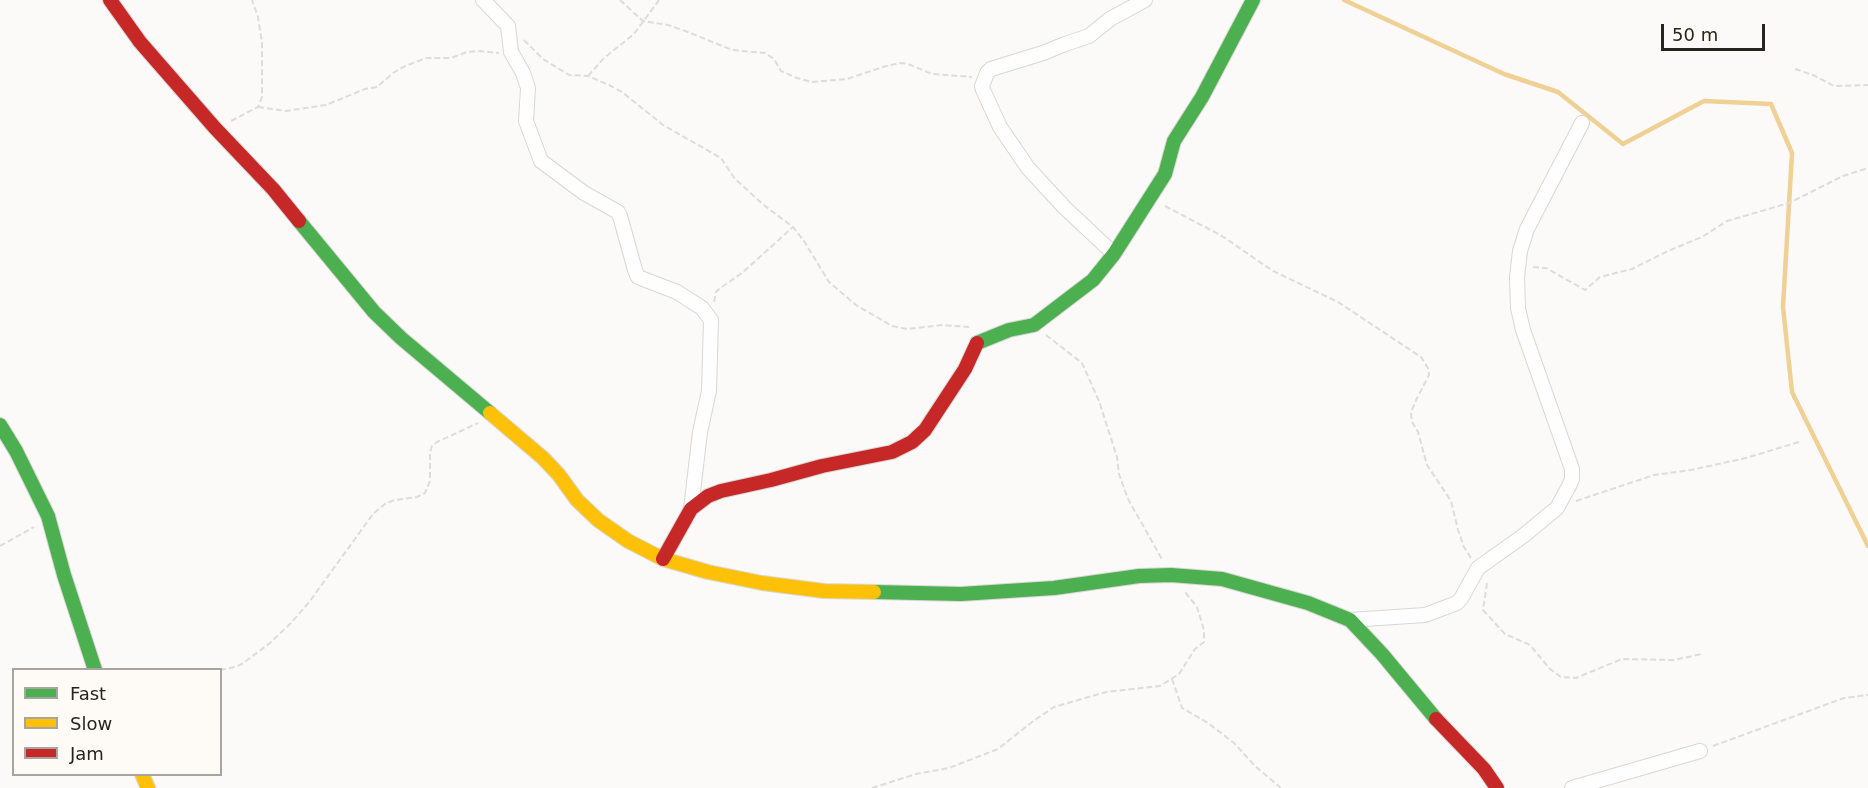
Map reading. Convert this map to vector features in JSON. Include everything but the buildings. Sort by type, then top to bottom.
[{"type":"street","points":[[110,0],[140,42],[215,128],[273,189],[374,312],[401,338],[543,458],[577,500],[598,520],[628,541],[663,559],[708,572],[762,583],[824,591],[961,594],[1054,588],[1139,576],[1171,574],[1221,579],[1308,603],[1350,620],[1382,654],[1434,717],[1484,770],[1497,788]]},
{"type":"street","points":[[483,0],[508,26],[511,52],[523,73],[528,88],[526,121],[541,161],[584,193],[618,212],[638,277],[677,292],[702,308],[711,320],[709,391],[700,432],[691,509]]},
{"type":"street","points":[[1114,254],[1064,207],[1028,168],[1000,127],[983,90],[984,79],[992,69],[1089,36],[1110,19],[1145,0]]},
{"type":"street","points":[[663,559],[691,509],[701,500],[721,491],[822,466],[892,452],[912,442],[925,430],[965,369],[976,342],[1009,330],[1034,325],[1093,279],[1114,254],[1165,174],[1173,141],[1202,97],[1253,0]]},
{"type":"street","points":[[1350,620],[1425,615],[1457,603],[1483,564],[1557,508],[1572,479],[1572,469],[1523,330],[1518,308],[1517,277],[1520,251],[1527,229],[1582,123]]},
{"type":"street","points":[[0,425],[48,516],[70,597],[95,668]]},
{"type":"street","points":[[1572,788],[1700,751]]},
{"type":"path","points":[[252,0],[258,17],[263,64],[262,97],[258,107]]},
{"type":"path","points":[[620,0],[643,21],[688,32],[732,50],[765,53],[774,59],[781,71],[812,82],[847,79],[901,63],[932,74],[984,79]]},
{"type":"path","points":[[588,76],[604,58],[634,34],[659,0]]},
{"type":"path","points":[[525,41],[543,59],[569,75],[588,76],[622,92],[663,125],[721,158],[735,179],[793,227],[829,282],[847,299],[876,318],[892,326],[907,329],[942,325],[962,326],[990,336]]},
{"type":"path","points":[[215,128],[258,107],[286,111],[326,105],[365,89],[376,87],[403,67],[426,58],[451,58],[467,52],[479,51],[511,52]]},
{"type":"path","points":[[1795,69],[1834,86],[1868,85]]},
{"type":"path","points":[[1518,267],[1546,268],[1585,290],[1600,277],[1632,269],[1702,237],[1727,221],[1789,203],[1843,176],[1868,168]]},
{"type":"path","points":[[1149,198],[1222,236],[1273,271],[1338,302],[1421,357],[1428,368],[1429,375],[1411,413],[1412,422],[1418,432],[1427,465],[1451,501],[1464,547],[1483,564],[1487,583],[1483,610],[1505,634],[1530,645],[1550,669],[1561,676],[1576,678],[1622,659],[1674,660],[1702,654]]},
{"type":"path","points":[[711,320],[719,289],[742,273],[793,227]]},
{"type":"path","points":[[872,788],[916,774],[949,768],[988,754],[1054,707],[1106,693],[1160,686],[1179,674],[1195,649],[1204,642],[1204,630],[1197,608],[1171,574],[1128,499],[1105,419],[1082,363],[1034,325]]},
{"type":"path","points":[[222,670],[242,664],[270,643],[291,623],[310,601],[372,514],[386,503],[417,497],[425,493],[430,481],[432,446],[495,416]]},
{"type":"path","points":[[1557,508],[1654,475],[1691,470],[1746,458],[1799,442]]},
{"type":"path","points":[[0,546],[29,530],[48,516]]},
{"type":"path","points":[[1172,679],[1182,708],[1208,723],[1234,743],[1281,788]]},
{"type":"path","points":[[1700,751],[1844,698],[1868,695]]},
{"type":"waterway","points":[[1344,0],[1504,74],[1558,92],[1623,144],[1704,101],[1771,104],[1792,153],[1783,307],[1792,392],[1868,546]]},
{"type":"traffic: fast","points":[[977,343],[1009,330],[1034,325],[1093,280],[1114,254],[1165,174],[1174,141],[1202,97],[1253,0]]},
{"type":"traffic: fast","points":[[299,221],[374,312],[401,338],[490,413]]},
{"type":"traffic: fast","points":[[0,425],[16,451],[48,516],[64,575],[94,668]]},
{"type":"traffic: fast","points":[[874,592],[961,594],[1054,588],[1139,576],[1171,575],[1222,579],[1308,603],[1350,620],[1382,654],[1436,719]]},
{"type":"traffic: slow","points":[[490,413],[543,458],[577,500],[598,520],[628,541],[663,559],[708,572],[762,583],[824,591],[874,592]]},
{"type":"traffic: slow","points":[[143,776],[148,788]]},
{"type":"traffic: jam","points":[[110,0],[140,42],[215,128],[273,189],[299,221]]},
{"type":"traffic: jam","points":[[663,559],[691,509],[708,496],[822,466],[892,452],[912,442],[925,430],[965,369],[977,343]]},
{"type":"traffic: jam","points":[[1436,719],[1484,769],[1497,788]]}]
